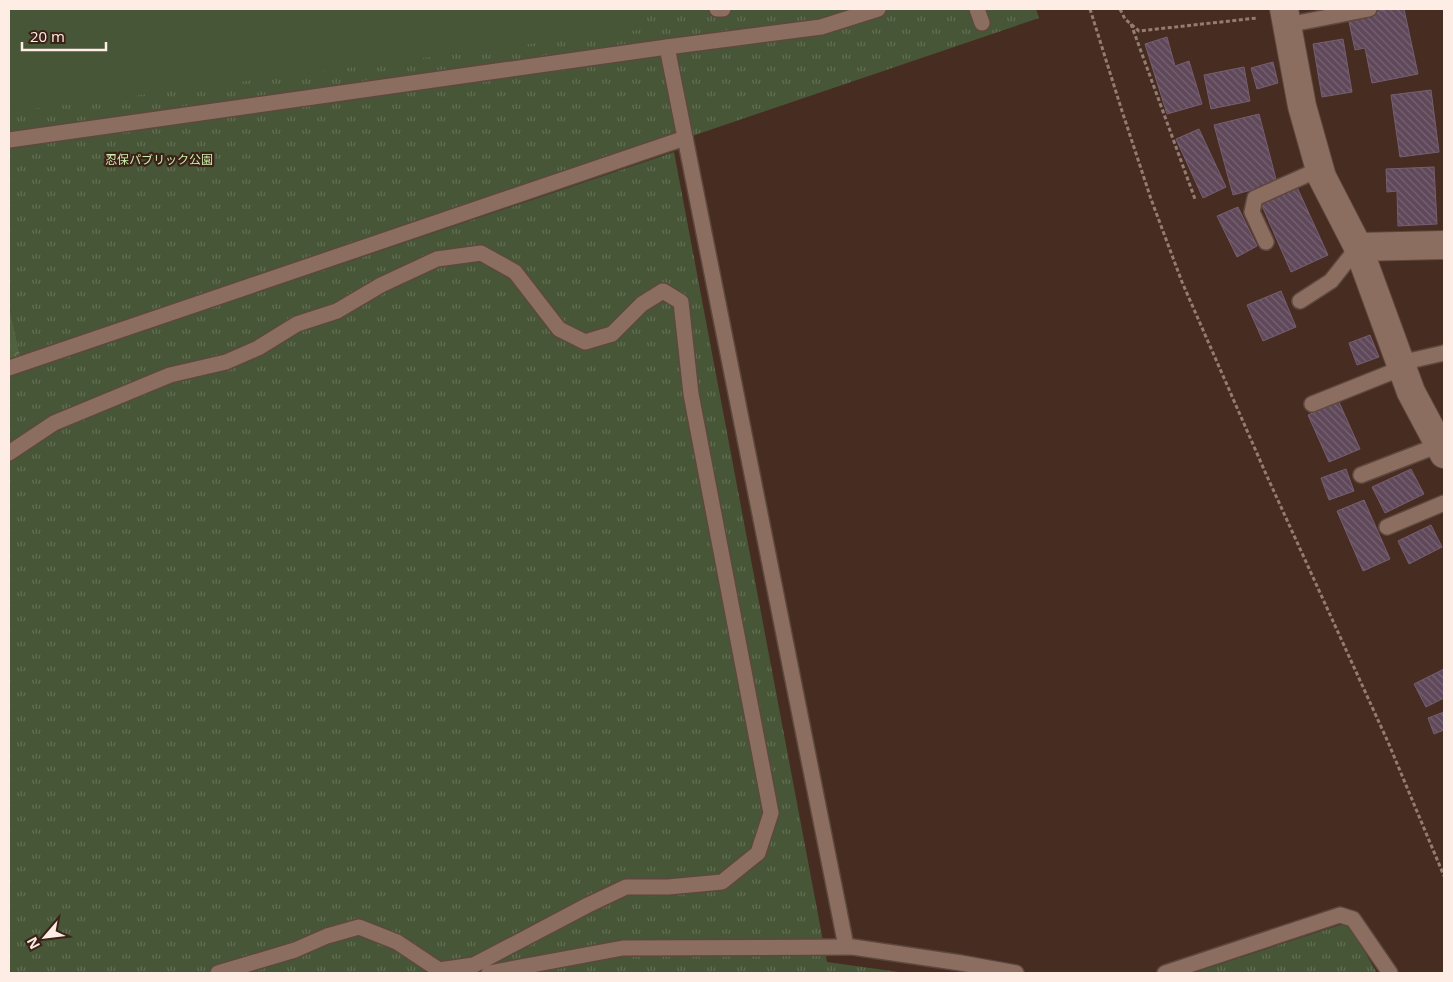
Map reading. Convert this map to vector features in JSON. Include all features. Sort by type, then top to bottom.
[{"type":"street","points":[[1285,16],[1302,106],[1322,177],[1358,247],[1411,392],[1442,449]]},
{"type":"street","points":[[1358,247],[1444,245]]},
{"type":"lane","points":[[717,9],[723,9]]},
{"type":"lane","points":[[9,140],[821,27],[878,9]]},
{"type":"lane","points":[[1285,16],[1369,9]]},
{"type":"lane","points":[[667,47],[844,937],[846,946],[851,947]]},
{"type":"lane","points":[[9,368],[685,138]]},
{"type":"lane","points":[[1266,242],[1252,212],[1255,198],[1320,169]]},
{"type":"lane","points":[[1300,301],[1331,281],[1358,247]]},
{"type":"lane","points":[[9,453],[54,423],[170,375],[226,362],[258,348],[297,324],[337,311],[381,285],[436,259],[481,253],[514,272],[559,329],[585,342],[612,334],[642,304],[663,291],[681,302],[692,394],[771,813],[758,853],[722,882],[668,887],[626,887],[588,905],[474,966],[438,970],[397,942],[360,927],[327,936],[295,950],[218,973]]},
{"type":"lane","points":[[1312,404],[1401,366],[1444,353]]},
{"type":"lane","points":[[1361,475],[1442,449]]},
{"type":"lane","points":[[1387,527],[1444,503]]},
{"type":"lane","points":[[1165,973],[1340,915],[1353,919],[1390,973]]},
{"type":"lane","points":[[489,973],[623,948],[851,947],[1016,973]]},
{"type":"path","points":[[1090,9],[1151,199],[1182,282],[1266,474],[1388,742],[1444,876]]},
{"type":"path","points":[[1120,9],[1125,19],[1139,31],[1285,16]]},
{"type":"path","points":[[1131,24],[1195,199]]},
{"type":"green space","name":"忍保パブリック公園","points":[[9,9],[1036,9],[1039,18],[22,364],[9,305]]},
{"type":"green space","points":[[9,9],[635,9],[637,30],[9,112]]},
{"type":"green space","points":[[674,152],[827,962],[906,973],[9,973],[9,376]]},
{"type":"green space","points":[[9,305],[22,364],[9,368]]},
{"type":"green space","points":[[1343,924],[1350,926],[1377,973],[1193,973]]},
{"type":"building","points":[[1389,9],[1404,9],[1418,74],[1372,83],[1365,48],[1355,50],[1348,17]]},
{"type":"building","points":[[1167,37],[1175,66],[1189,61],[1202,104],[1167,114],[1145,44]]},
{"type":"building","points":[[1343,39],[1352,92],[1322,97],[1313,44]]},
{"type":"building","points":[[1273,62],[1278,83],[1257,89],[1251,68]]},
{"type":"building","points":[[1244,67],[1250,101],[1211,109],[1204,75]]},
{"type":"building","points":[[1431,90],[1439,152],[1400,157],[1391,95]]},
{"type":"building","points":[[1259,114],[1277,183],[1233,195],[1214,125]]},
{"type":"building","points":[[1199,129],[1226,187],[1203,198],[1176,139]]},
{"type":"building","points":[[1434,167],[1437,224],[1398,226],[1397,191],[1387,192],[1386,169]]},
{"type":"building","points":[[1296,185],[1328,255],[1291,272],[1260,201]]},
{"type":"building","points":[[1238,207],[1257,246],[1237,257],[1217,216]]},
{"type":"building","points":[[1281,291],[1296,327],[1263,341],[1247,305]]},
{"type":"building","points":[[1370,335],[1379,357],[1357,365],[1349,343]]},
{"type":"building","points":[[1339,402],[1360,449],[1329,462],[1308,415]]},
{"type":"building","points":[[1346,469],[1354,491],[1329,500],[1321,478]]},
{"type":"building","points":[[1411,469],[1424,494],[1385,513],[1372,487]]},
{"type":"building","points":[[1364,500],[1390,559],[1363,571],[1337,511]]},
{"type":"building","points":[[1431,525],[1442,547],[1409,564],[1398,541]]},
{"type":"building","points":[[1444,669],[1444,698],[1426,707],[1414,684]]},
{"type":"building","points":[[1444,712],[1444,730],[1434,734],[1428,718]]}]
